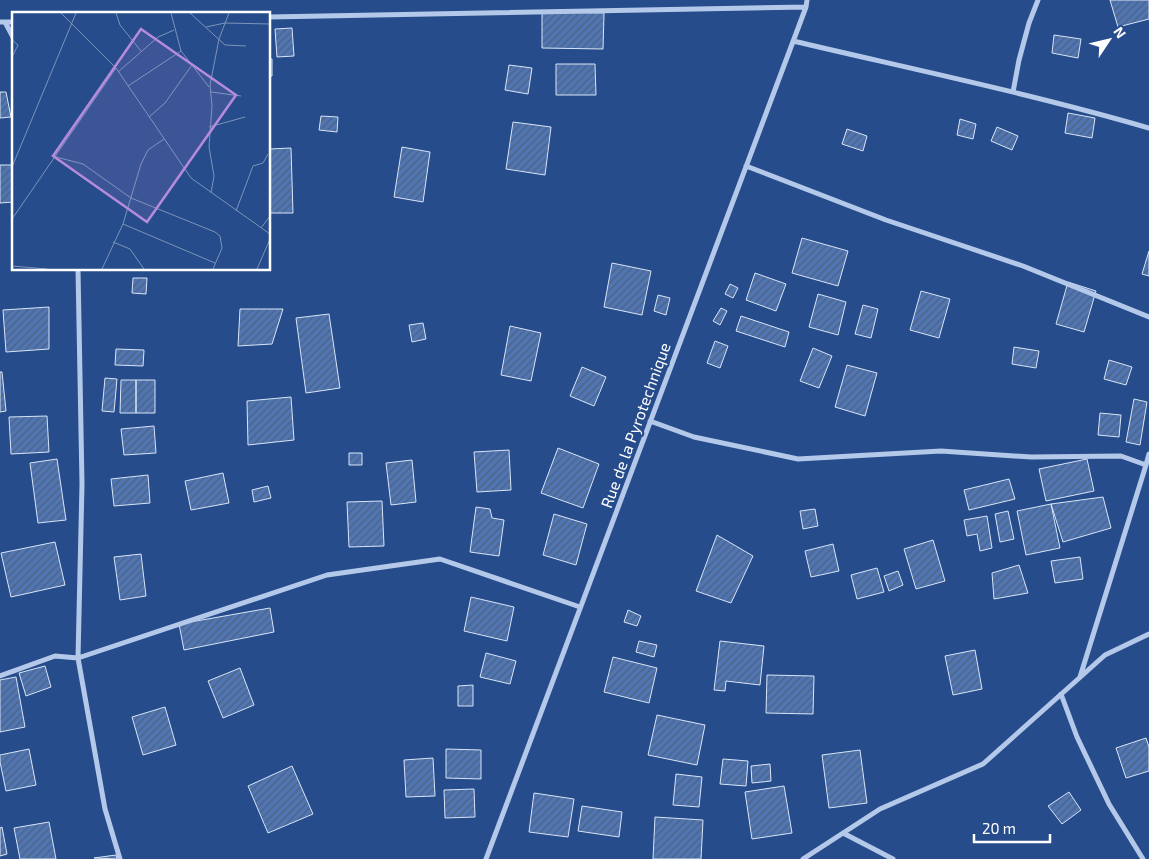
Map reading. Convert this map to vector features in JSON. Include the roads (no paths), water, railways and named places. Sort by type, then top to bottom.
[{"type":"street","name":"Rue de la Pyrotechnique","points":[[486,859],[793,42],[807,0]]},
{"type":"street","points":[[1013,92],[1029,23],[1038,0]]},
{"type":"street","points":[[270,17],[806,7]]},
{"type":"street","points":[[2,22],[12,36]]},
{"type":"street","points":[[793,42],[1013,92],[1099,113],[1149,128]]},
{"type":"street","points":[[746,166],[886,220],[1023,266],[1149,317]]},
{"type":"street","points":[[78,270],[82,484],[78,658],[105,809],[120,859]]},
{"type":"street","points":[[650,421],[694,437],[798,459],[941,451],[1032,457],[1121,456],[1146,465]]},
{"type":"street","points":[[1080,677],[1149,454]]},
{"type":"street","points":[[0,676],[55,656],[78,658],[327,575],[440,559],[580,607]]},
{"type":"street","points":[[803,859],[880,809],[983,764],[1105,655],[1149,634]]},
{"type":"street","points":[[1061,694],[1077,737],[1109,804],[1143,859]]},
{"type":"street","points":[[843,833],[893,859]]}]
